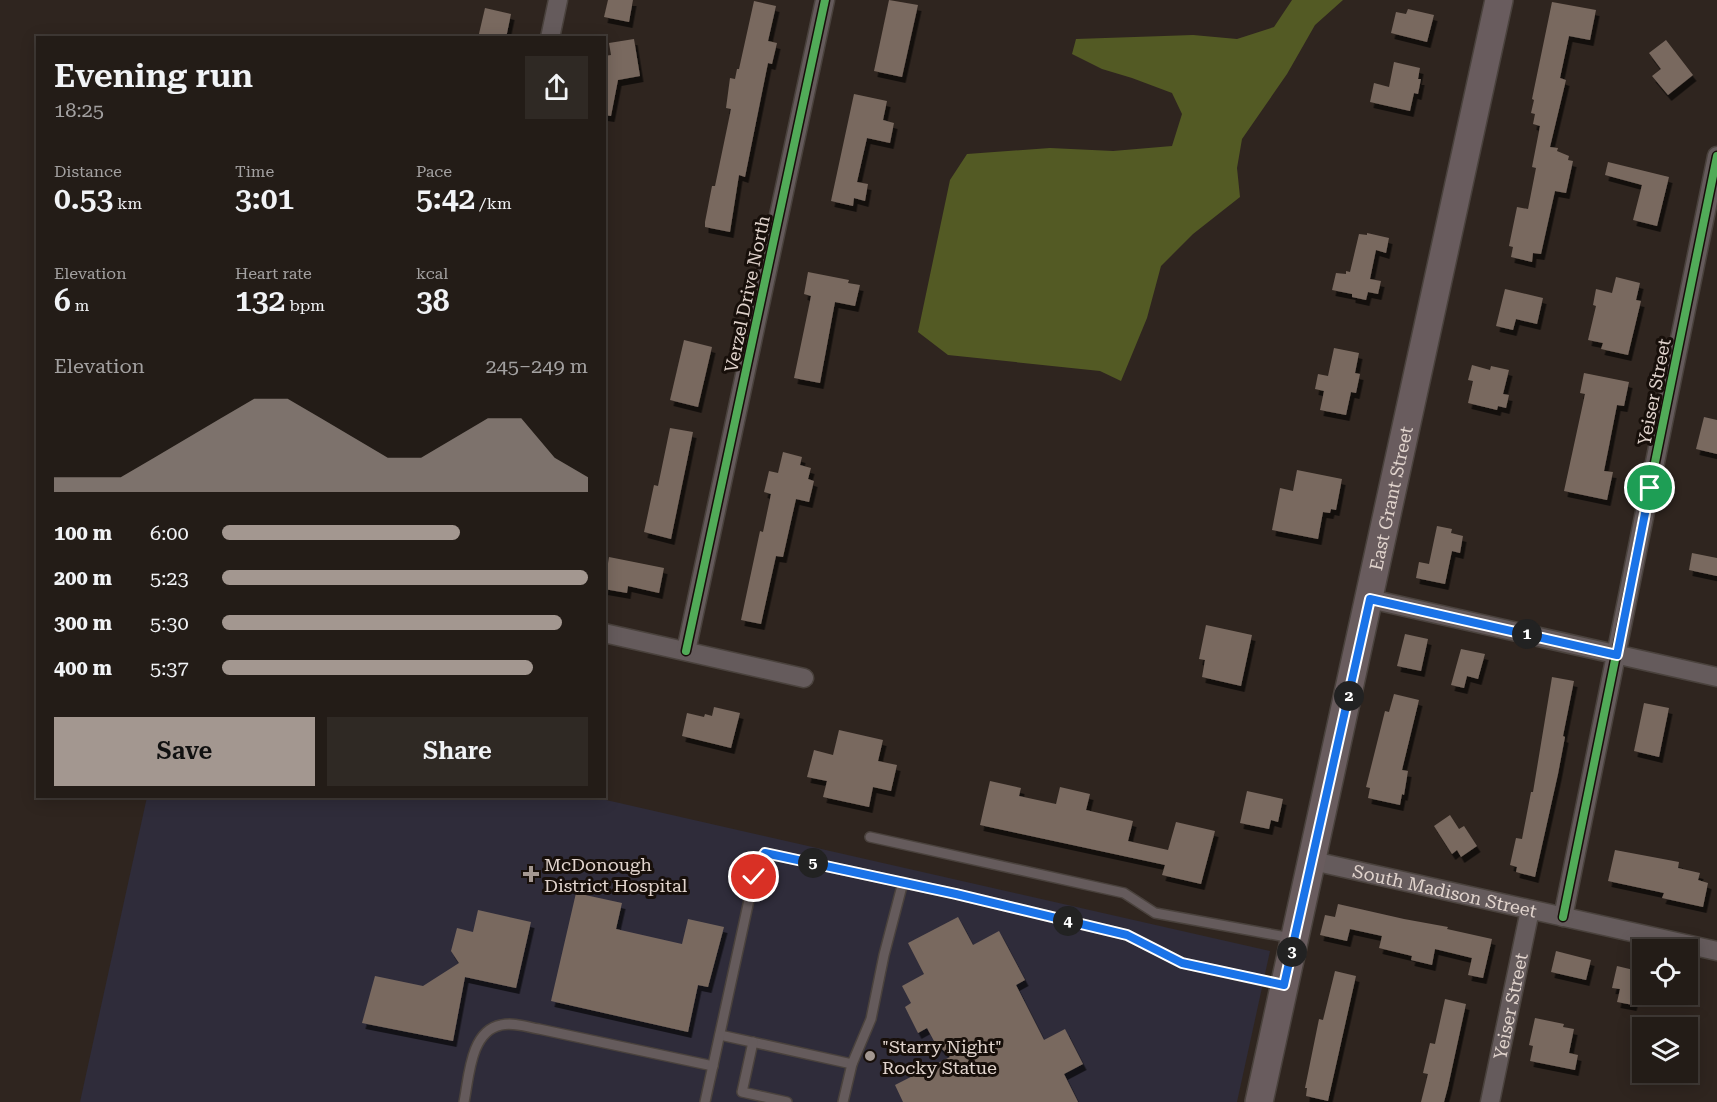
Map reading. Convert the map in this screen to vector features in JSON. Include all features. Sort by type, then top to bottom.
[{"type":"main road","name":"East Grant Street","points":[[1259,1102],[1499,0]]},
{"type":"street","points":[[550,36],[558,0]]},
{"type":"street","name":"Verzel Drive North","points":[[686,651],[825,0]]},
{"type":"street","name":"Yeiser Street","points":[[1563,917],[1717,156]]},
{"type":"street","points":[[1370,599],[1717,677]]},
{"type":"street","points":[[606,633],[804,678]]},
{"type":"street","name":"South Madison Street","points":[[1313,861],[1717,951]]},
{"type":"street","name":"Yeiser Street","points":[[1490,1102],[1530,910]]},
{"type":"lane","points":[[870,837],[1124,893],[1155,913],[1295,939]]},
{"type":"lane","points":[[705,1102],[754,877],[758,863],[765,853],[903,882],[1127,935],[1182,963],[1284,985]]},
{"type":"lane","points":[[843,1102],[852,1064],[871,1019],[884,955],[903,882]]},
{"type":"lane","points":[[464,1102],[478,1043],[487,1032],[499,1025],[513,1024],[713,1066]]},
{"type":"lane","points":[[720,1035],[852,1064]]},
{"type":"lane","points":[[753,1042],[742,1092],[787,1102]]},
{"type":"shaded area","name":"McDonough District Hospital","points":[[147,798],[597,798],[1270,951],[1237,1102],[80,1102]]},
{"type":"green space","points":[[1292,0],[1343,0],[1315,25],[1287,74],[1242,139],[1237,168],[1240,197],[1193,234],[1161,266],[1147,318],[1121,381],[1100,371],[948,355],[918,332],[950,180],[967,154],[1050,148],[1113,151],[1172,146],[1182,114],[1172,93],[1102,69],[1072,54],[1076,39],[1193,35],[1237,39],[1274,27]]},
{"type":"building","points":[[608,0],[633,0],[629,22],[604,17]]},
{"type":"building","points":[[889,0],[918,5],[902,77],[874,71]]},
{"type":"building","points":[[754,1],[776,6],[768,41],[777,43],[772,64],[768,63],[745,177],[739,175],[730,232],[705,227],[705,222],[731,109],[726,108],[730,78],[735,79],[737,69],[739,69]]},
{"type":"building","points":[[1552,2],[1596,10],[1590,40],[1569,36],[1560,78],[1566,80],[1550,147],[1558,148],[1557,151],[1569,156],[1568,160],[1573,161],[1566,193],[1555,191],[1541,254],[1533,253],[1532,262],[1511,257],[1513,247],[1509,246],[1517,207],[1528,209],[1536,168],[1532,167],[1540,126],[1533,124],[1535,114],[1531,113],[1534,100],[1532,99]]},
{"type":"building","points":[[485,8],[511,14],[506,36],[478,36]]},
{"type":"building","points":[[1408,9],[1434,15],[1427,42],[1391,33],[1396,12],[1406,14]]},
{"type":"building","points":[[634,39],[640,76],[618,80],[611,116],[606,115],[606,56],[611,55],[609,43]]},
{"type":"building","points":[[1666,40],[1693,75],[1668,95],[1652,76],[1661,69],[1649,53]]},
{"type":"building","points":[[1394,62],[1420,68],[1418,79],[1421,79],[1418,94],[1414,93],[1410,111],[1370,102],[1374,83],[1389,87]]},
{"type":"building","points":[[854,94],[887,101],[883,120],[894,123],[890,143],[867,138],[857,182],[868,184],[865,201],[854,198],[853,206],[831,201]]},
{"type":"building","points":[[1608,162],[1669,177],[1657,226],[1633,220],[1642,185],[1605,175]]},
{"type":"building","points":[[1367,233],[1389,238],[1386,253],[1376,250],[1370,279],[1381,281],[1378,294],[1368,292],[1366,300],[1352,297],[1352,294],[1332,290],[1336,273],[1350,272],[1359,234],[1367,235]]},
{"type":"building","points":[[808,272],[849,280],[848,283],[860,285],[855,306],[835,302],[820,383],[794,378],[811,296],[804,294]]},
{"type":"building","points":[[1616,277],[1640,283],[1636,300],[1641,301],[1628,355],[1601,349],[1603,343],[1588,340],[1596,306],[1593,305],[1596,289],[1612,293]]},
{"type":"building","points":[[1505,289],[1543,298],[1537,324],[1516,319],[1513,330],[1496,326]]},
{"type":"building","points":[[684,340],[712,347],[698,407],[670,400]]},
{"type":"building","points":[[1334,348],[1359,353],[1355,373],[1360,374],[1356,393],[1351,392],[1346,415],[1320,410],[1324,391],[1315,389],[1318,374],[1328,376]]},
{"type":"building","points":[[1472,365],[1490,370],[1491,366],[1509,370],[1503,394],[1509,395],[1506,408],[1498,406],[1497,410],[1468,403],[1473,381],[1468,380]]},
{"type":"building","points":[[1584,373],[1629,382],[1624,406],[1617,405],[1604,471],[1613,472],[1607,500],[1564,491],[1585,394],[1580,393]]},
{"type":"building","points":[[1704,417],[1717,420],[1717,454],[1696,449]]},
{"type":"building","points":[[670,428],[693,432],[671,539],[644,532],[654,485],[658,486]]},
{"type":"building","points":[[783,452],[802,457],[800,465],[811,468],[808,479],[814,481],[809,502],[796,499],[783,557],[776,556],[761,624],[741,620],[760,531],[763,532],[771,494],[764,492],[769,471],[778,473]]},
{"type":"building","points":[[1297,470],[1342,479],[1336,510],[1331,509],[1330,513],[1323,512],[1318,539],[1272,530],[1280,488],[1293,491]]},
{"type":"building","points":[[1437,526],[1452,529],[1451,533],[1463,536],[1460,553],[1452,551],[1445,584],[1416,578],[1419,562],[1429,564]]},
{"type":"building","points":[[1692,553],[1717,558],[1717,576],[1689,570]]},
{"type":"building","points":[[609,557],[664,568],[659,593],[628,586],[627,593],[606,589]]},
{"type":"building","points":[[1206,625],[1252,635],[1241,686],[1202,677],[1205,660],[1199,659]]},
{"type":"building","points":[[1405,634],[1428,639],[1421,671],[1397,666]]},
{"type":"building","points":[[1461,649],[1485,654],[1478,679],[1467,676],[1464,688],[1451,685]]},
{"type":"building","points":[[1552,677],[1574,681],[1558,774],[1535,877],[1516,872],[1517,867],[1510,865],[1516,838],[1522,839],[1531,792],[1533,792]]},
{"type":"building","points":[[1394,694],[1419,700],[1402,770],[1408,771],[1400,805],[1368,798],[1370,788],[1366,787],[1385,711],[1389,712]]},
{"type":"building","points":[[1644,703],[1669,708],[1659,757],[1634,751]]},
{"type":"building","points":[[714,707],[740,713],[731,748],[682,736],[687,713],[704,717],[705,714],[712,716]]},
{"type":"building","points":[[839,730],[883,740],[878,761],[897,765],[891,791],[873,787],[869,807],[823,797],[827,781],[807,777],[814,750],[833,755]]},
{"type":"building","points":[[990,781],[1021,788],[1019,796],[1056,804],[1060,787],[1090,794],[1086,810],[1133,821],[1128,841],[1168,850],[1176,822],[1215,831],[1201,884],[1162,875],[1165,865],[980,825]]},
{"type":"building","points":[[1247,791],[1283,799],[1278,822],[1271,820],[1269,829],[1240,823]]},
{"type":"building","points":[[1450,815],[1459,829],[1464,826],[1477,846],[1461,857],[1457,850],[1452,854],[1434,826]]},
{"type":"building","points":[[1615,850],[1679,862],[1678,868],[1700,873],[1698,880],[1708,883],[1703,907],[1662,898],[1664,893],[1608,881]]},
{"type":"building","points":[[576,893],[622,903],[616,929],[682,944],[688,919],[724,927],[708,987],[698,985],[688,1032],[551,1001]]},
{"type":"building","points":[[1338,904],[1448,927],[1447,929],[1492,939],[1483,978],[1468,975],[1472,958],[1435,949],[1432,965],[1411,960],[1412,956],[1379,948],[1382,936],[1350,929],[1347,941],[1320,935],[1325,915],[1335,917]]},
{"type":"building","points":[[478,910],[531,922],[516,988],[465,977],[453,1041],[362,1023],[375,976],[423,986],[459,963],[451,951],[457,928],[473,932]]},
{"type":"building","points":[[958,917],[973,945],[999,931],[1025,980],[1016,985],[1044,1040],[1065,1029],[1083,1064],[1064,1074],[1078,1102],[903,1102],[895,1085],[950,1057],[934,1041],[927,1028],[918,1033],[905,1007],[911,1003],[902,986],[924,974],[908,943]]},
{"type":"building","points":[[1556,951],[1591,960],[1586,980],[1551,972]]},
{"type":"building","points":[[1617,966],[1632,970],[1632,1005],[1617,1002],[1620,989],[1612,988]]},
{"type":"building","points":[[1335,971],[1356,976],[1328,1101],[1306,1096],[1307,1088],[1305,1088],[1319,1019],[1323,1020]]},
{"type":"building","points":[[1445,999],[1466,1004],[1448,1087],[1444,1102],[1421,1102],[1428,1074],[1423,1073],[1430,1043],[1435,1044]]},
{"type":"building","points":[[1535,1018],[1564,1024],[1563,1027],[1574,1029],[1569,1053],[1578,1055],[1575,1070],[1530,1061],[1533,1046],[1529,1045]]},
{"type":"cycle path","points":[[686,651],[825,0]]},
{"type":"cycle path","points":[[1563,917],[1717,156]]},
{"type":"place","name":"McDonough District Hospital","points":[[531,874]]},
{"type":"place","name":"\"Starry Night\" Rocky Statue","points":[[870,1056]]},
{"type":"route","points":[[754,877],[758,863],[765,853],[956,894],[1127,935],[1182,963],[1284,985],[1370,599],[1617,655],[1650,488]]}]
